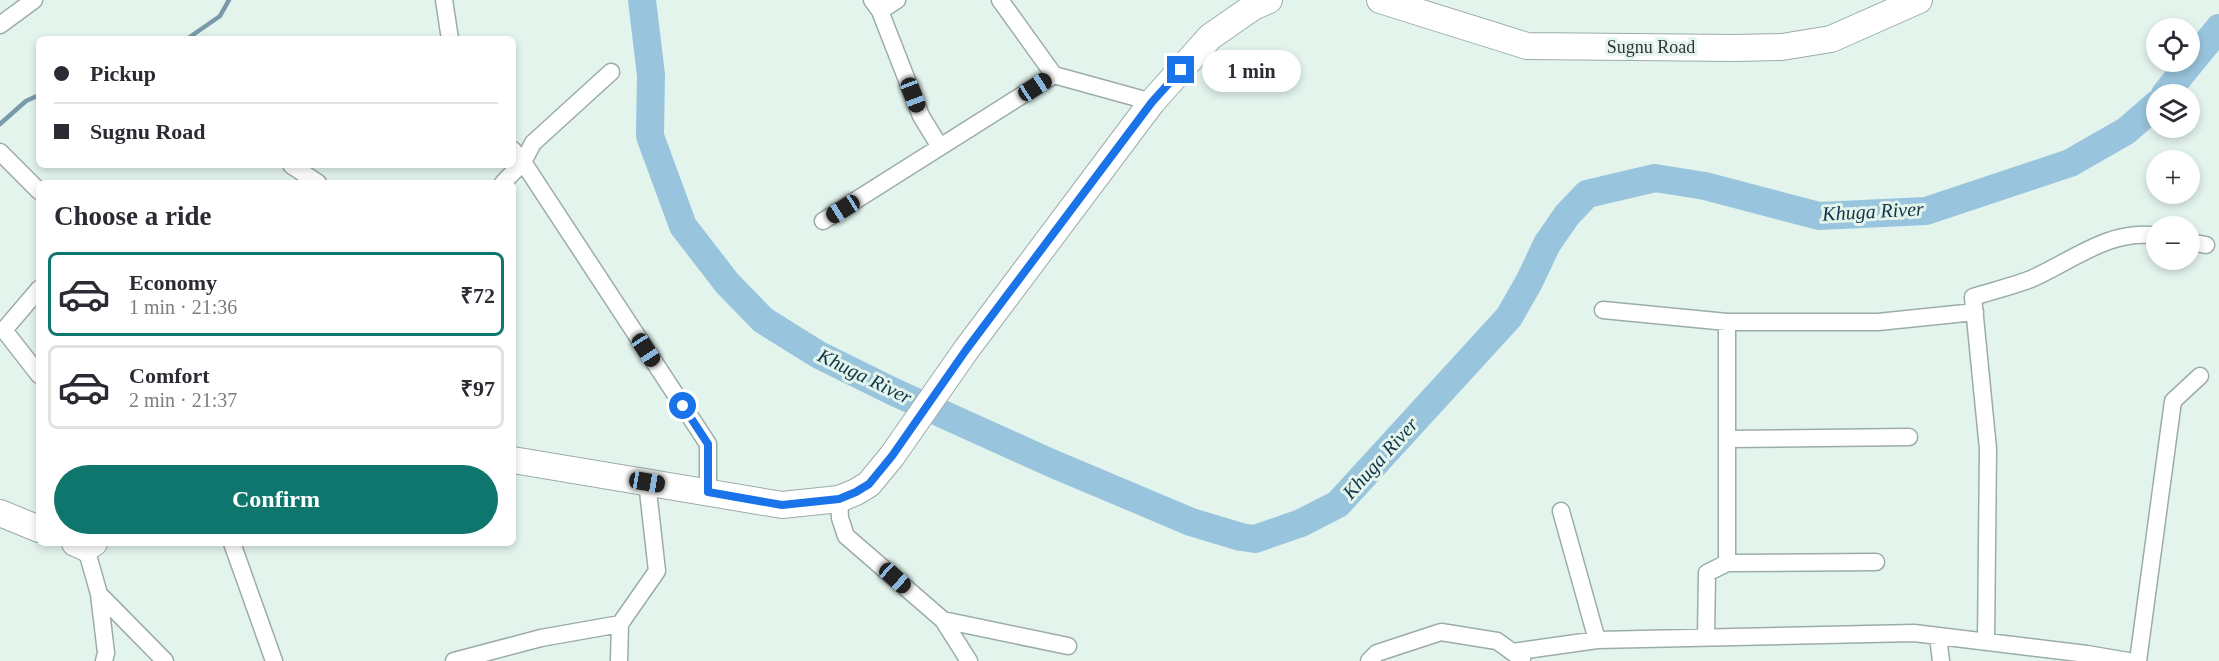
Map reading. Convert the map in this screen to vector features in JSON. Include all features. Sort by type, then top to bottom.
[{"type":"main road","points":[[516,460],[782,505],[839,499],[856,492],[869,484],[892,456],[966,350],[1152,102],[1210,38],[1253,7],[1269,0]]},
{"type":"main road","name":"Sugnu Road","points":[[1380,0],[1527,46],[1723,48],[1782,47],[1831,39],[1919,0]]},
{"type":"main road","points":[[0,513],[36,528]]},
{"type":"street","points":[[0,26],[34,0]]},
{"type":"street","points":[[444,0],[450,36]]},
{"type":"street","points":[[897,0],[876,6],[921,116],[940,147]]},
{"type":"street","points":[[1000,0],[1054,75],[1152,102]]},
{"type":"street","points":[[610,72],[518,156],[708,444],[708,492]]},
{"type":"street","points":[[823,221],[1054,75]]},
{"type":"street","points":[[0,152],[36,188]]},
{"type":"street","points":[[296,168],[314,180]]},
{"type":"street","points":[[1986,642],[1988,450],[1973,297],[2030,279],[2126,234],[2146,235]]},
{"type":"street","points":[[36,293],[4,330],[36,371]]},
{"type":"street","points":[[1603,310],[1726,322],[1878,322],[1975,312]]},
{"type":"street","points":[[1726,322],[1727,563]]},
{"type":"street","points":[[2138,661],[2173,401],[2200,376]]},
{"type":"street","points":[[1727,439],[1909,437]]},
{"type":"street","points":[[619,661],[620,624],[657,572],[647,482]]},
{"type":"street","points":[[839,499],[840,518],[846,536],[943,620],[969,661]]},
{"type":"street","points":[[1561,511],[1597,640]]},
{"type":"street","points":[[86,546],[99,594],[106,653],[104,661]]},
{"type":"street","points":[[233,546],[274,661]]},
{"type":"street","points":[[1706,638],[1707,573],[1727,563],[1876,562]]},
{"type":"street","points":[[99,594],[165,661]]},
{"type":"street","points":[[943,620],[1068,646]]},
{"type":"street","points":[[454,661],[541,638],[620,624]]},
{"type":"street","points":[[1369,661],[1377,653],[1441,632],[1497,641],[1519,657],[1597,640],[1914,633],[2128,661]]},
{"type":"street","points":[[1938,636],[1941,661]]},
{"type":"waterway","points":[[191,36],[220,16],[229,0]]},
{"type":"waterway","name":"Khuga River","points":[[642,0],[651,75],[650,136],[683,226],[727,283],[763,320],[819,355],[894,392],[1051,463],[1191,522],[1255,539],[1301,523],[1338,504],[1509,317],[1547,244],[1567,215],[1587,194],[1655,178],[1705,186],[1819,216],[1926,211],[2070,163],[2126,131],[2146,114]]},
{"type":"waterway","name":"Khuga River","points":[[2173,84],[2219,28]]},
{"type":"waterway","points":[[0,124],[26,101],[36,96]]},
{"type":"route","points":[[683,406],[708,444],[708,492],[782,505],[839,499],[869,484],[892,456],[966,350],[1152,102],[1181,70]]}]
